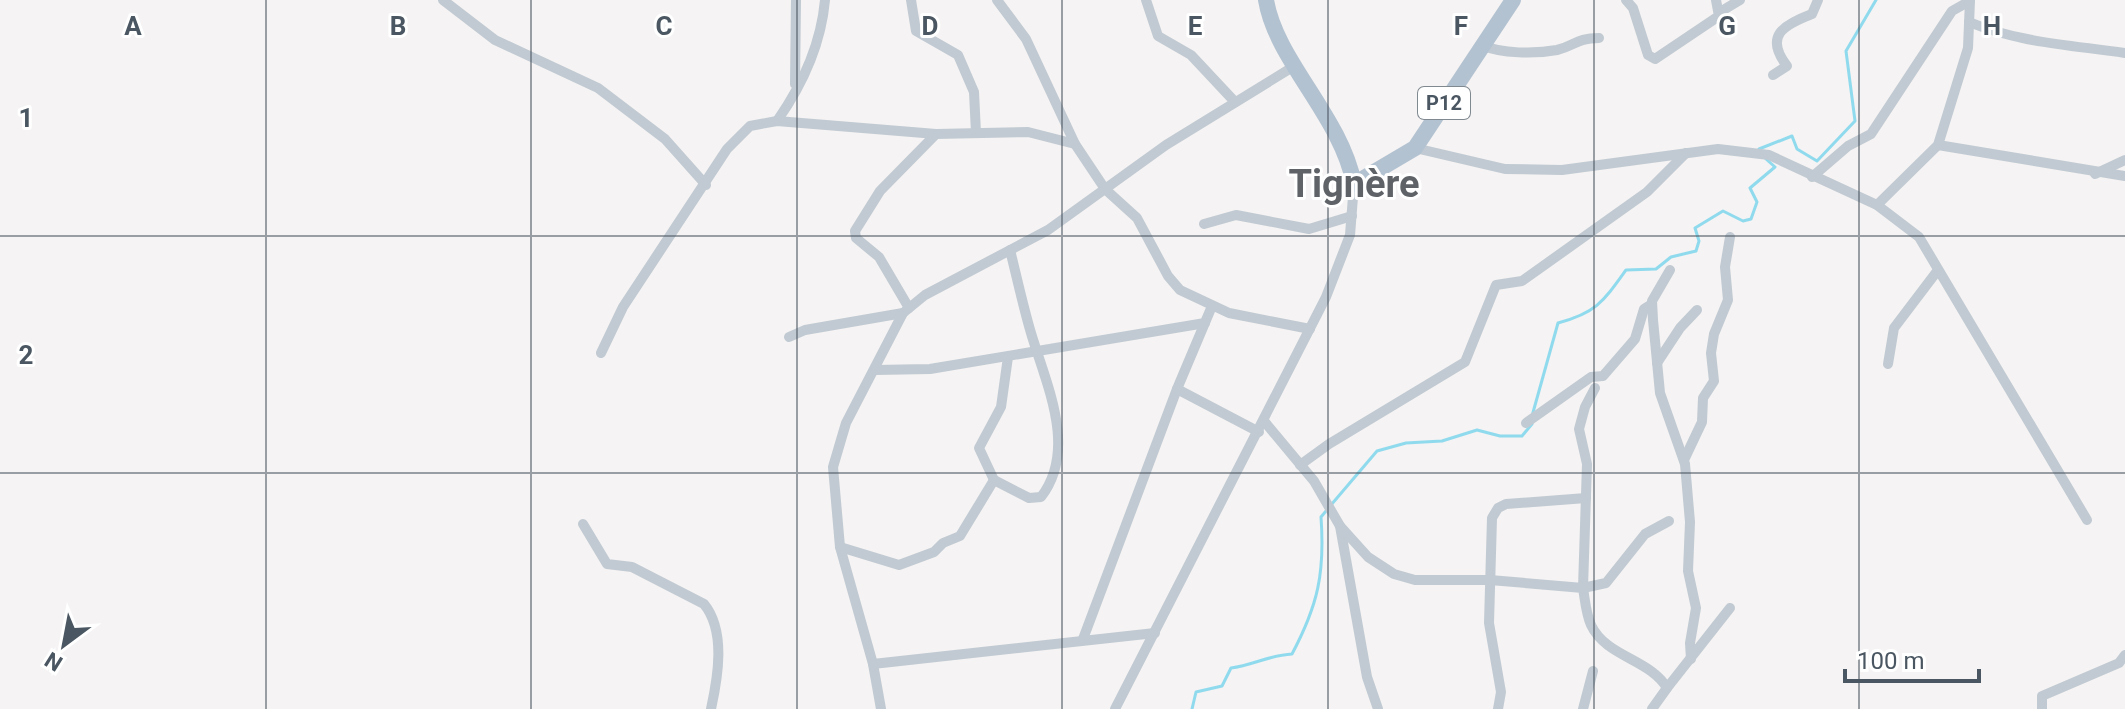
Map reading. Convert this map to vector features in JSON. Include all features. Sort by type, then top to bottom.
[{"type":"main road","points":[[1266,0],[1296,65],[1335,131],[1354,184]]},
{"type":"main road","name":"P12","points":[[1354,184],[1415,148],[1513,0]]},
{"type":"street","points":[[443,0],[495,40],[598,88],[665,139],[706,185]]},
{"type":"street","points":[[793,98],[797,70],[796,0]]},
{"type":"street","points":[[777,121],[793,98],[823,30],[825,0]]},
{"type":"street","points":[[911,0],[916,31],[958,55],[974,92],[976,133]]},
{"type":"street","points":[[997,0],[1026,39],[1075,144],[1105,189],[1137,218],[1168,276],[1180,290],[1212,306],[1310,329]]},
{"type":"street","points":[[1146,0],[1158,36],[1191,55],[1235,102]]},
{"type":"street","points":[[1626,0],[1633,8],[1648,55],[1655,59],[1695,35],[1720,12],[1740,0]]},
{"type":"street","points":[[1716,0],[1720,12]]},
{"type":"street","points":[[1773,75],[1787,66],[1778,55],[1776,41],[1780,31],[1790,22],[1812,14],[1818,0]]},
{"type":"street","points":[[1877,205],[1938,145],[1968,48],[1970,0]]},
{"type":"street","points":[[1812,177],[1838,154],[1871,134],[1952,11],[1970,0]]},
{"type":"street","points":[[1969,22],[2040,44],[2083,46],[2125,53]]},
{"type":"street","points":[[1482,45],[1496,51],[1551,51],[1563,49],[1577,38],[1599,38]]},
{"type":"street","points":[[881,709],[873,664],[840,547],[833,467],[846,423],[906,311],[925,295],[1048,230],[1166,145],[1296,65]]},
{"type":"street","points":[[601,353],[623,307],[727,149],[750,126],[777,121],[936,134],[1028,132],[1075,144]]},
{"type":"street","points":[[906,311],[879,257],[856,238],[855,231],[880,191],[936,134]]},
{"type":"street","points":[[1938,145],[2095,174],[2125,176]]},
{"type":"street","points":[[1415,148],[1519,169],[1562,170],[1718,149],[1769,155],[1877,205],[1919,237],[2087,520]]},
{"type":"street","points":[[1300,465],[1329,444],[1437,382],[1465,362],[1496,285],[1522,281],[1647,192],[1686,153]]},
{"type":"street","points":[[2095,174],[2125,160]]},
{"type":"street","points":[[1115,709],[1310,329],[1350,235],[1354,184]]},
{"type":"street","points":[[1204,224],[1236,215],[1309,229],[1352,216]]},
{"type":"street","points":[[1684,460],[1702,422],[1703,398],[1714,381],[1711,353],[1714,334],[1728,300],[1725,267],[1730,237]]},
{"type":"street","points":[[1008,357],[1001,407],[979,448],[994,480],[1033,499],[1041,497],[1055,475],[1059,453],[1054,411],[1010,250]]},
{"type":"street","points":[[1526,423],[1591,377],[1603,376],[1635,339],[1644,309],[1652,304],[1670,270]]},
{"type":"street","points":[[1888,364],[1894,328],[1938,270]]},
{"type":"street","points":[[1652,304],[1660,393],[1684,460],[1690,522],[1688,571],[1696,608],[1690,643],[1691,659]]},
{"type":"street","points":[[1083,639],[1177,389],[1212,306]]},
{"type":"street","points":[[1657,363],[1697,310]]},
{"type":"street","points":[[789,337],[805,330],[906,311]]},
{"type":"street","points":[[875,370],[930,369],[1205,323]]},
{"type":"street","points":[[1595,388],[1585,407],[1579,429],[1587,464],[1583,588],[1590,623],[1598,636],[1618,652],[1660,676],[1667,688]]},
{"type":"street","points":[[1177,389],[1261,426],[1300,465],[1340,526],[1368,557],[1394,574],[1415,580],[1490,580],[1583,588],[1606,583],[1645,534],[1669,521]]},
{"type":"street","points":[[840,547],[899,565],[921,558],[960,536],[994,480]]},
{"type":"street","points":[[1498,709],[1501,692],[1489,623],[1490,533],[1498,508],[1527,500],[1586,498]]},
{"type":"street","points":[[583,524],[607,564],[632,567],[704,604],[711,614],[716,627],[717,674],[711,709]]},
{"type":"street","points":[[1340,526],[1367,677],[1378,709]]},
{"type":"street","points":[[1652,709],[1730,608]]},
{"type":"street","points":[[873,664],[1155,633]]},
{"type":"street","points":[[2042,709],[2042,696],[2119,663],[2125,655]]},
{"type":"street","points":[[1583,709],[1593,671]]},
{"type":"waterway","points":[[1759,149],[1792,136],[1797,149],[1817,161],[1855,121],[1846,51],[1876,0]]},
{"type":"waterway","points":[[1532,416],[1558,323],[1598,305],[1626,270],[1656,269],[1671,257],[1696,251],[1699,241],[1695,228],[1723,211],[1743,221],[1751,219],[1757,202],[1750,188],[1775,167],[1766,159]]},
{"type":"waterway","points":[[1331,505],[1377,451],[1406,443],[1442,441],[1477,430],[1500,436],[1522,436],[1532,424]]},
{"type":"waterway","points":[[1192,709],[1196,692],[1222,686],[1231,668],[1292,654],[1308,620],[1318,588],[1322,555],[1321,517],[1326,511]]},
{"type":"district","name":"Tignère","points":[[1354,184]]}]
